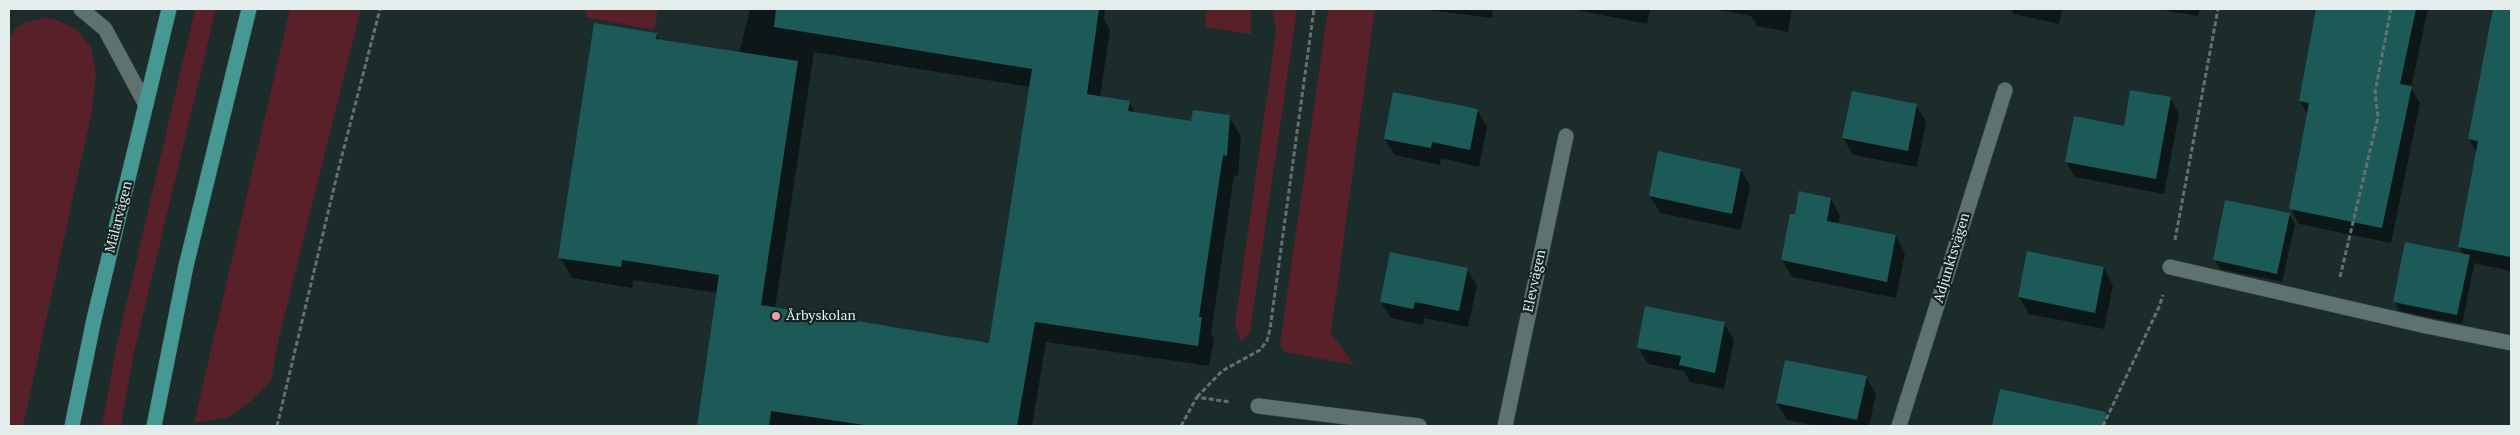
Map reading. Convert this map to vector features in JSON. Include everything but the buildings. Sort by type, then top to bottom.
[{"type":"main road","name":"Mälarvägen","points":[[72,426],[94,319],[169,9]]},
{"type":"main road","points":[[154,426],[186,266],[249,9]]},
{"type":"street","points":[[81,9],[105,29],[146,105]]},
{"type":"street","name":"Adjunktsvägen","points":[[1899,426],[2005,90]]},
{"type":"street","name":"Elevvägen","points":[[1505,426],[1566,136]]},
{"type":"street","points":[[2170,268],[2511,343]]},
{"type":"street","points":[[1258,406],[1419,426]]},
{"type":"path","points":[[277,426],[338,170],[380,9]]},
{"type":"path","points":[[1181,426],[1197,397],[1222,371],[1250,358],[1267,341],[1314,9]]},
{"type":"path","points":[[2103,426],[2159,306],[2170,268],[2218,9]]},
{"type":"path","points":[[2333,304],[2378,117],[2376,92],[2390,9]]},
{"type":"path","points":[[1197,397],[1258,406]]},
{"type":"shaded area","points":[[195,9],[216,9],[134,352],[121,426],[102,426],[116,348]]},
{"type":"shaded area","points":[[290,9],[361,9],[278,342],[271,381],[251,401],[229,417],[194,423]]},
{"type":"shaded area","points":[[586,9],[658,9],[654,30],[586,17]]},
{"type":"shaded area","points":[[1207,9],[1251,9],[1251,34],[1205,27]]},
{"type":"shaded area","points":[[1272,9],[1297,9],[1250,333],[1241,342],[1235,325],[1276,31]]},
{"type":"shaded area","points":[[1328,9],[1375,9],[1331,333],[1354,365],[1285,352],[1280,344]]},
{"type":"shaded area","points":[[44,18],[58,20],[76,29],[91,47],[96,73],[92,111],[23,426],[9,426],[9,38],[16,28],[25,22]]},
{"type":"place","name":"Årbyskolan","points":[[776,316]]}]
